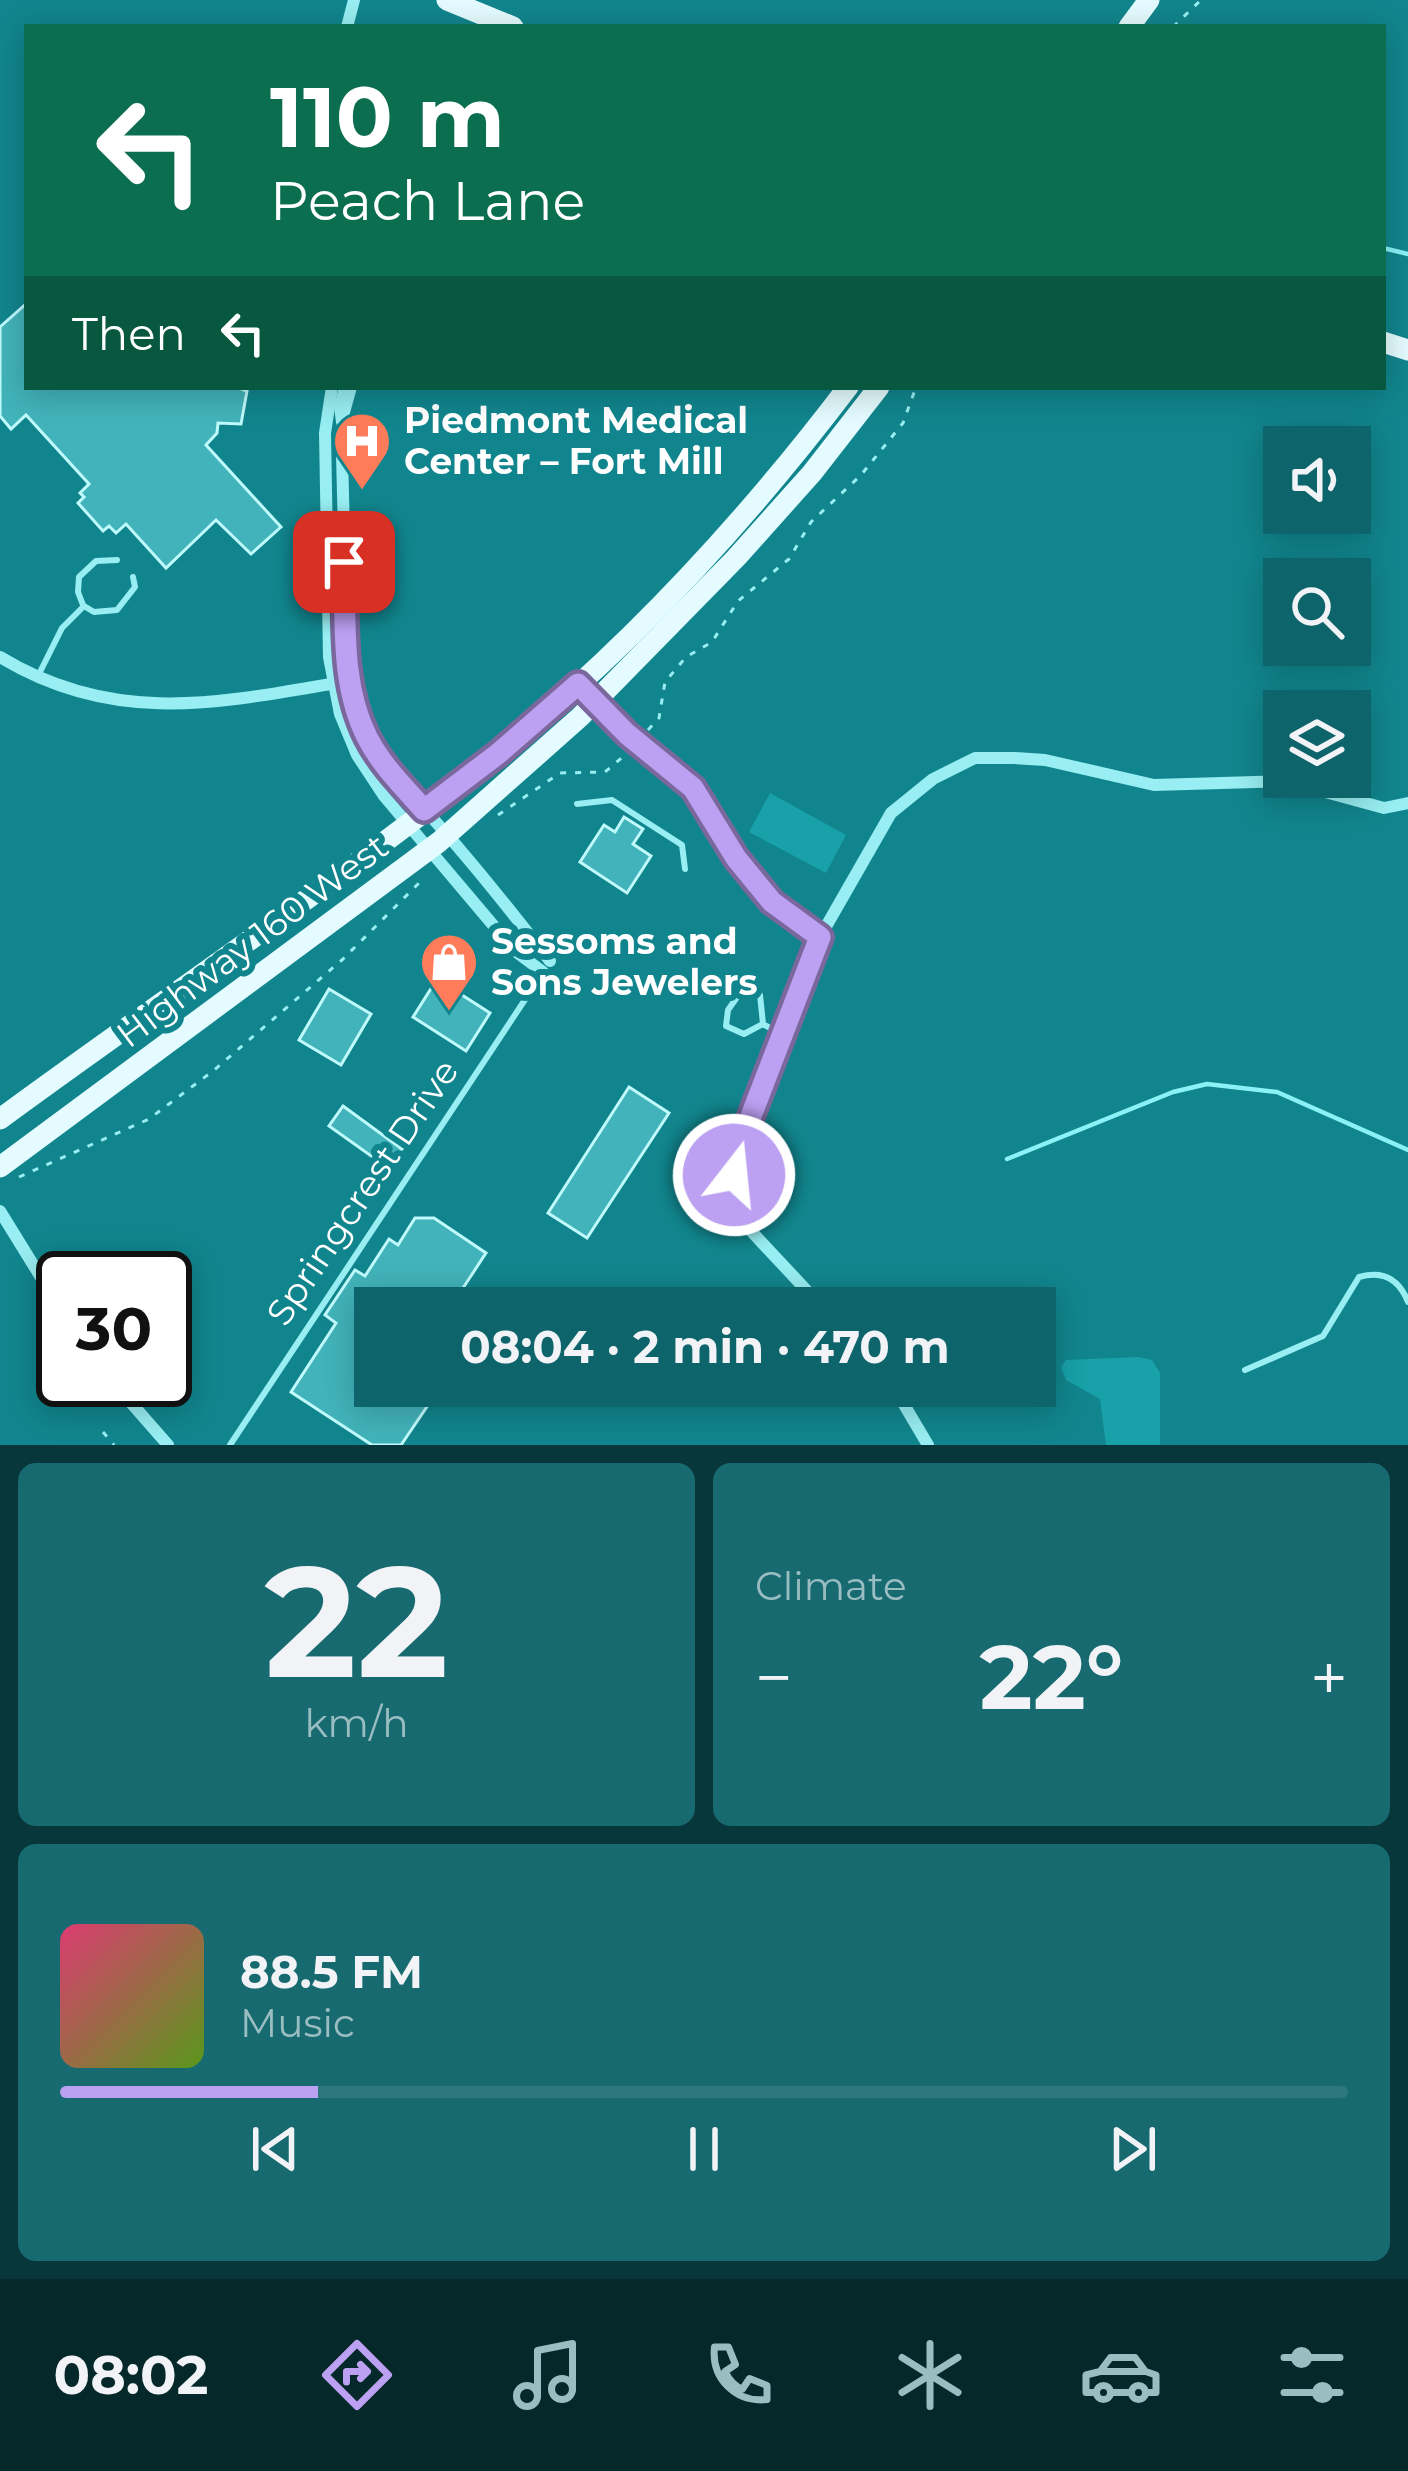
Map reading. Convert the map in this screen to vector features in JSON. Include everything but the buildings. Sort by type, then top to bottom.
[{"type":"main road","points":[[447,0],[506,24]]},
{"type":"main road","name":"Highway 160 West","points":[[0,1119],[426,829],[499,753],[578,684],[671,592],[796,455],[846,390]]},
{"type":"main road","name":"Highway 160 West","points":[[10,1172],[426,829],[595,702],[736,558],[812,473],[877,390]]},
{"type":"street","points":[[331,390],[325,420],[331,683],[357,755],[547,966]]},
{"type":"street","points":[[346,390],[342,463],[349,680],[367,737],[426,829],[515,951],[547,966]]},
{"type":"street","points":[[326,464],[342,463]]},
{"type":"street","points":[[0,657],[74,692],[146,704],[227,702],[349,680]]},
{"type":"street","points":[[578,684],[693,788],[736,858],[772,902],[820,937]]},
{"type":"street","points":[[803,1287],[738,1216],[733,1197],[741,1142],[820,937],[891,813],[933,778],[975,758],[1045,760],[1154,784],[1285,781],[1384,808],[1408,803]]},
{"type":"street","points":[[0,1211],[36,1269]]},
{"type":"street","points":[[135,1407],[168,1445]]},
{"type":"street","points":[[905,1407],[928,1445]]},
{"type":"lane","points":[[326,517],[337,534],[346,604]]},
{"type":"lane","points":[[117,560],[96,561],[80,577],[78,592],[84,606],[94,612],[117,610],[135,587],[133,577]]},
{"type":"lane","points":[[38,677],[62,628],[84,606]]},
{"type":"lane","points":[[577,804],[612,800],[682,845],[685,869]]},
{"type":"lane","name":"Springcrest Drive","points":[[230,1445],[547,966]]},
{"type":"lane","points":[[740,993],[760,995],[763,1024],[744,1034],[726,1026],[728,1010],[740,993]]},
{"type":"lane","points":[[763,1024],[784,1035]]},
{"type":"lane","points":[[1245,1370],[1322,1336],[1359,1277],[1386,1276],[1403,1289],[1408,1302]]},
{"type":"path","points":[[1176,24],[1201,0]]},
{"type":"path","points":[[494,817],[560,773],[605,772],[637,742],[659,718],[665,682],[686,657],[712,642],[738,601],[789,559],[811,522],[861,475],[903,423],[915,390]]},
{"type":"path","points":[[10,1172],[149,1119],[213,1071],[343,959],[420,882],[419,877]]},
{"type":"path","points":[[103,1432],[114,1445]]},
{"type":"shaded area","points":[[770,793],[846,835],[826,873],[749,832]]},
{"type":"shaded area","points":[[1066,1360],[1152,1360],[1160,1373],[1160,1445],[1106,1445],[1100,1399],[1066,1380],[1061,1367]]},
{"type":"waterway","points":[[1386,249],[1408,254]]},
{"type":"waterway","points":[[1007,1159],[1173,1092],[1207,1084],[1277,1092],[1408,1150]]},
{"type":"place","name":"Piedmont Medical Center – Fort Mill","points":[[362,492]]},
{"type":"place","name":"Sessoms and Sons Jewelers","points":[[449,1013]]},
{"type":"route","points":[[344,562],[347,656],[354,702],[380,758],[424,810],[578,684],[627,734],[693,788],[736,858],[772,902],[820,937],[741,1142],[734,1175]]}]
